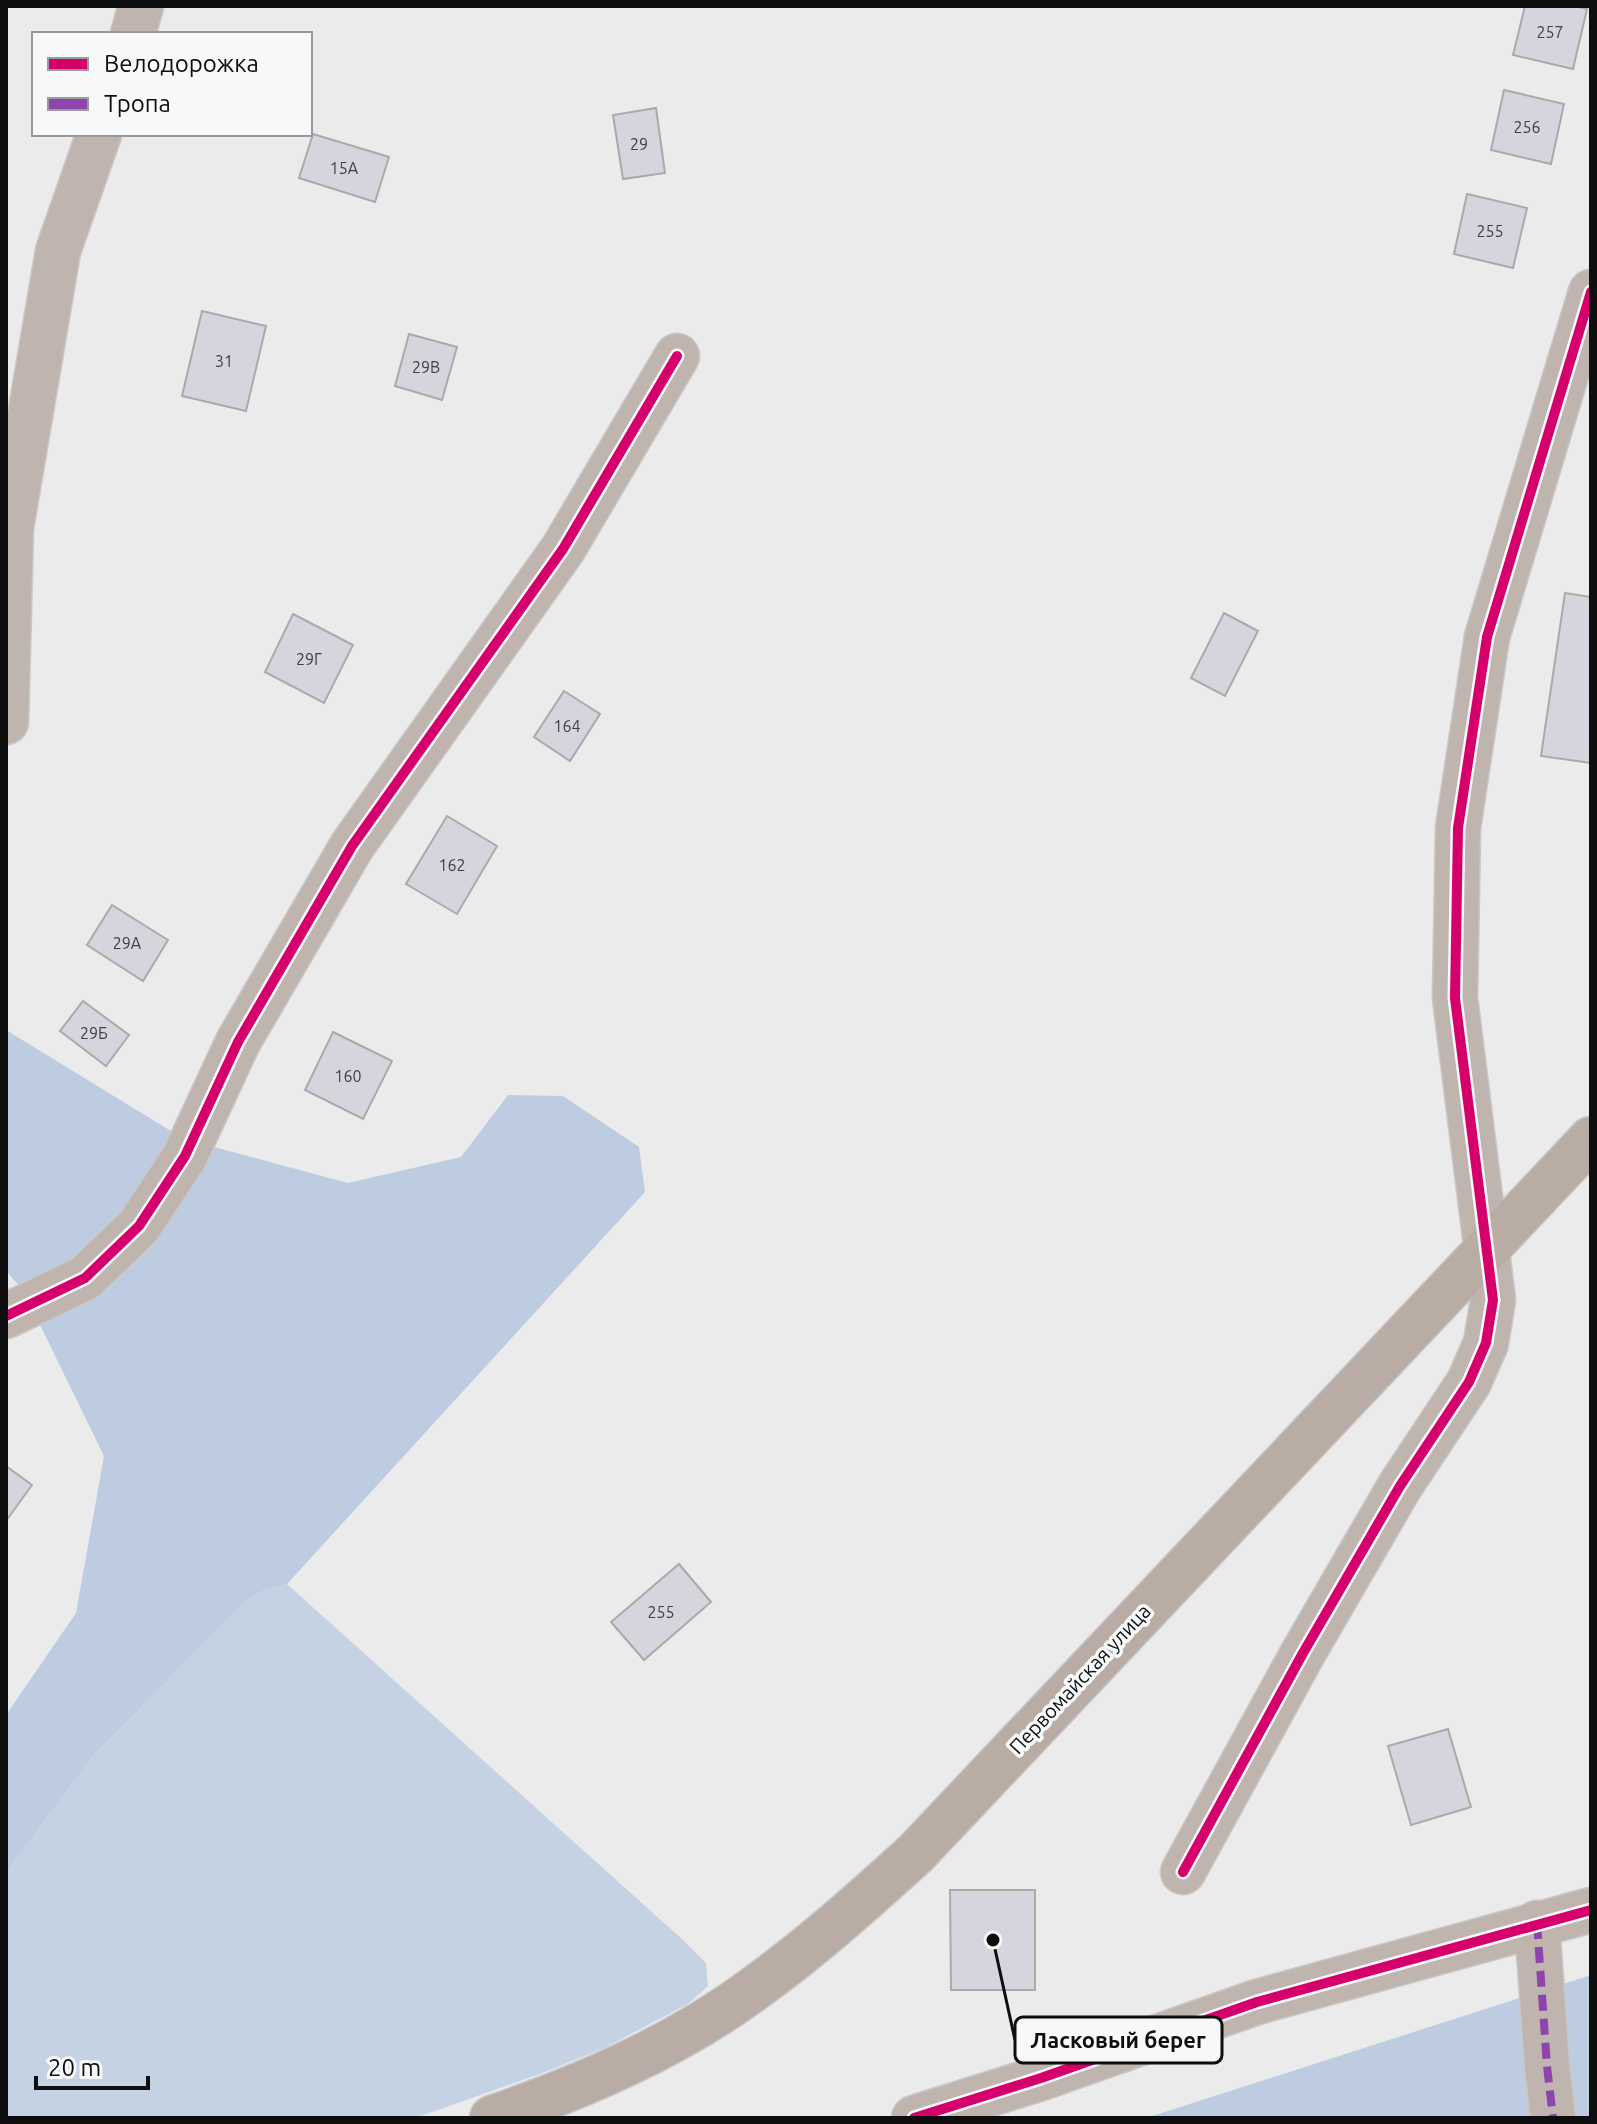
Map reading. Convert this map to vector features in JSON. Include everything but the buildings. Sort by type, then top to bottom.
[{"type":"main road","name":"Первомайская улица","points":[[492,2118],[541,2101],[691,2030],[753,1990],[832,1929],[915,1854],[1591,1139]]},
{"type":"street","points":[[134,32],[141,6]]},
{"type":"street","points":[[6,722],[11,528],[58,251],[98,136]]},
{"type":"street","points":[[1183,1872],[1295,1667],[1400,1486],[1469,1382],[1486,1343],[1493,1300],[1455,998],[1458,828],[1487,637],[1591,292]]},
{"type":"street","points":[[6,1316],[85,1278],[139,1226],[185,1156],[238,1042],[352,846],[563,549],[677,356]]},
{"type":"street","points":[[916,2118],[1257,2002],[1591,1910]]},
{"type":"street","points":[[1537,1923],[1553,2118]]},
{"type":"shaded area","points":[[6,1030],[184,1139],[348,1183],[461,1157],[508,1095],[563,1096],[639,1147],[645,1192],[287,1584],[264,1590],[246,1601],[93,1756],[6,1873],[6,1715],[76,1613],[104,1456],[23,1290],[6,1271]]},
{"type":"shaded area","points":[[287,1584],[683,1940],[706,1963],[708,1986],[688,2004],[606,2047],[415,2118],[6,2118],[6,1873],[93,1756],[246,1601],[264,1590]]},
{"type":"shaded area","points":[[1591,1976],[1591,2118],[1146,2118]]},
{"type":"marked path","points":[[1537,1923],[1553,2118]]},
{"type":"cycle path","points":[[1183,1872],[1303,1653],[1400,1486],[1469,1382],[1486,1343],[1493,1300],[1455,998],[1458,828],[1487,637],[1591,292]]},
{"type":"cycle path","points":[[6,1316],[85,1278],[139,1226],[185,1156],[238,1042],[352,846],[563,549],[677,356]]},
{"type":"cycle path","points":[[914,2118],[1041,2078],[1257,2002],[1591,1910]]},
{"type":"place","name":"Ласковый берег","points":[[993,1940]]}]
